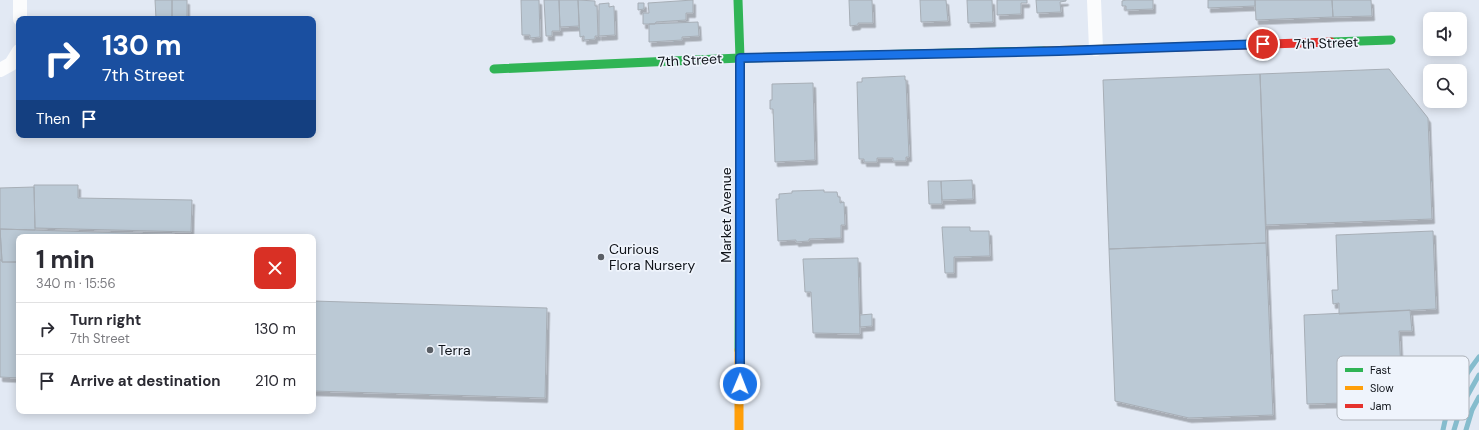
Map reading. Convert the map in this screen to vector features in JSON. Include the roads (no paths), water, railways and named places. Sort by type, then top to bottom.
[{"type":"street","points":[[20,0],[20,16]]},
{"type":"street","name":"Market Avenue","points":[[738,0],[740,58],[739,430]]},
{"type":"street","points":[[1094,0],[1096,49]]},
{"type":"street","name":"7th Street","points":[[494,69],[740,58],[1059,51],[1391,40]]},
{"type":"street","points":[[5,67],[16,54]]},
{"type":"waterway","points":[[1469,371],[1479,357]]},
{"type":"waterway","points":[[1469,393],[1479,375]]},
{"type":"waterway","points":[[1466,430],[1472,410],[1479,397]]},
{"type":"waterway","points":[[1443,430],[1445,420]]},
{"type":"waterway","points":[[1454,430],[1457,420]]},
{"type":"place","name":"Curious Flora Nursery","points":[[601,257]]},
{"type":"place","name":"Terra","points":[[430,350]]}]
